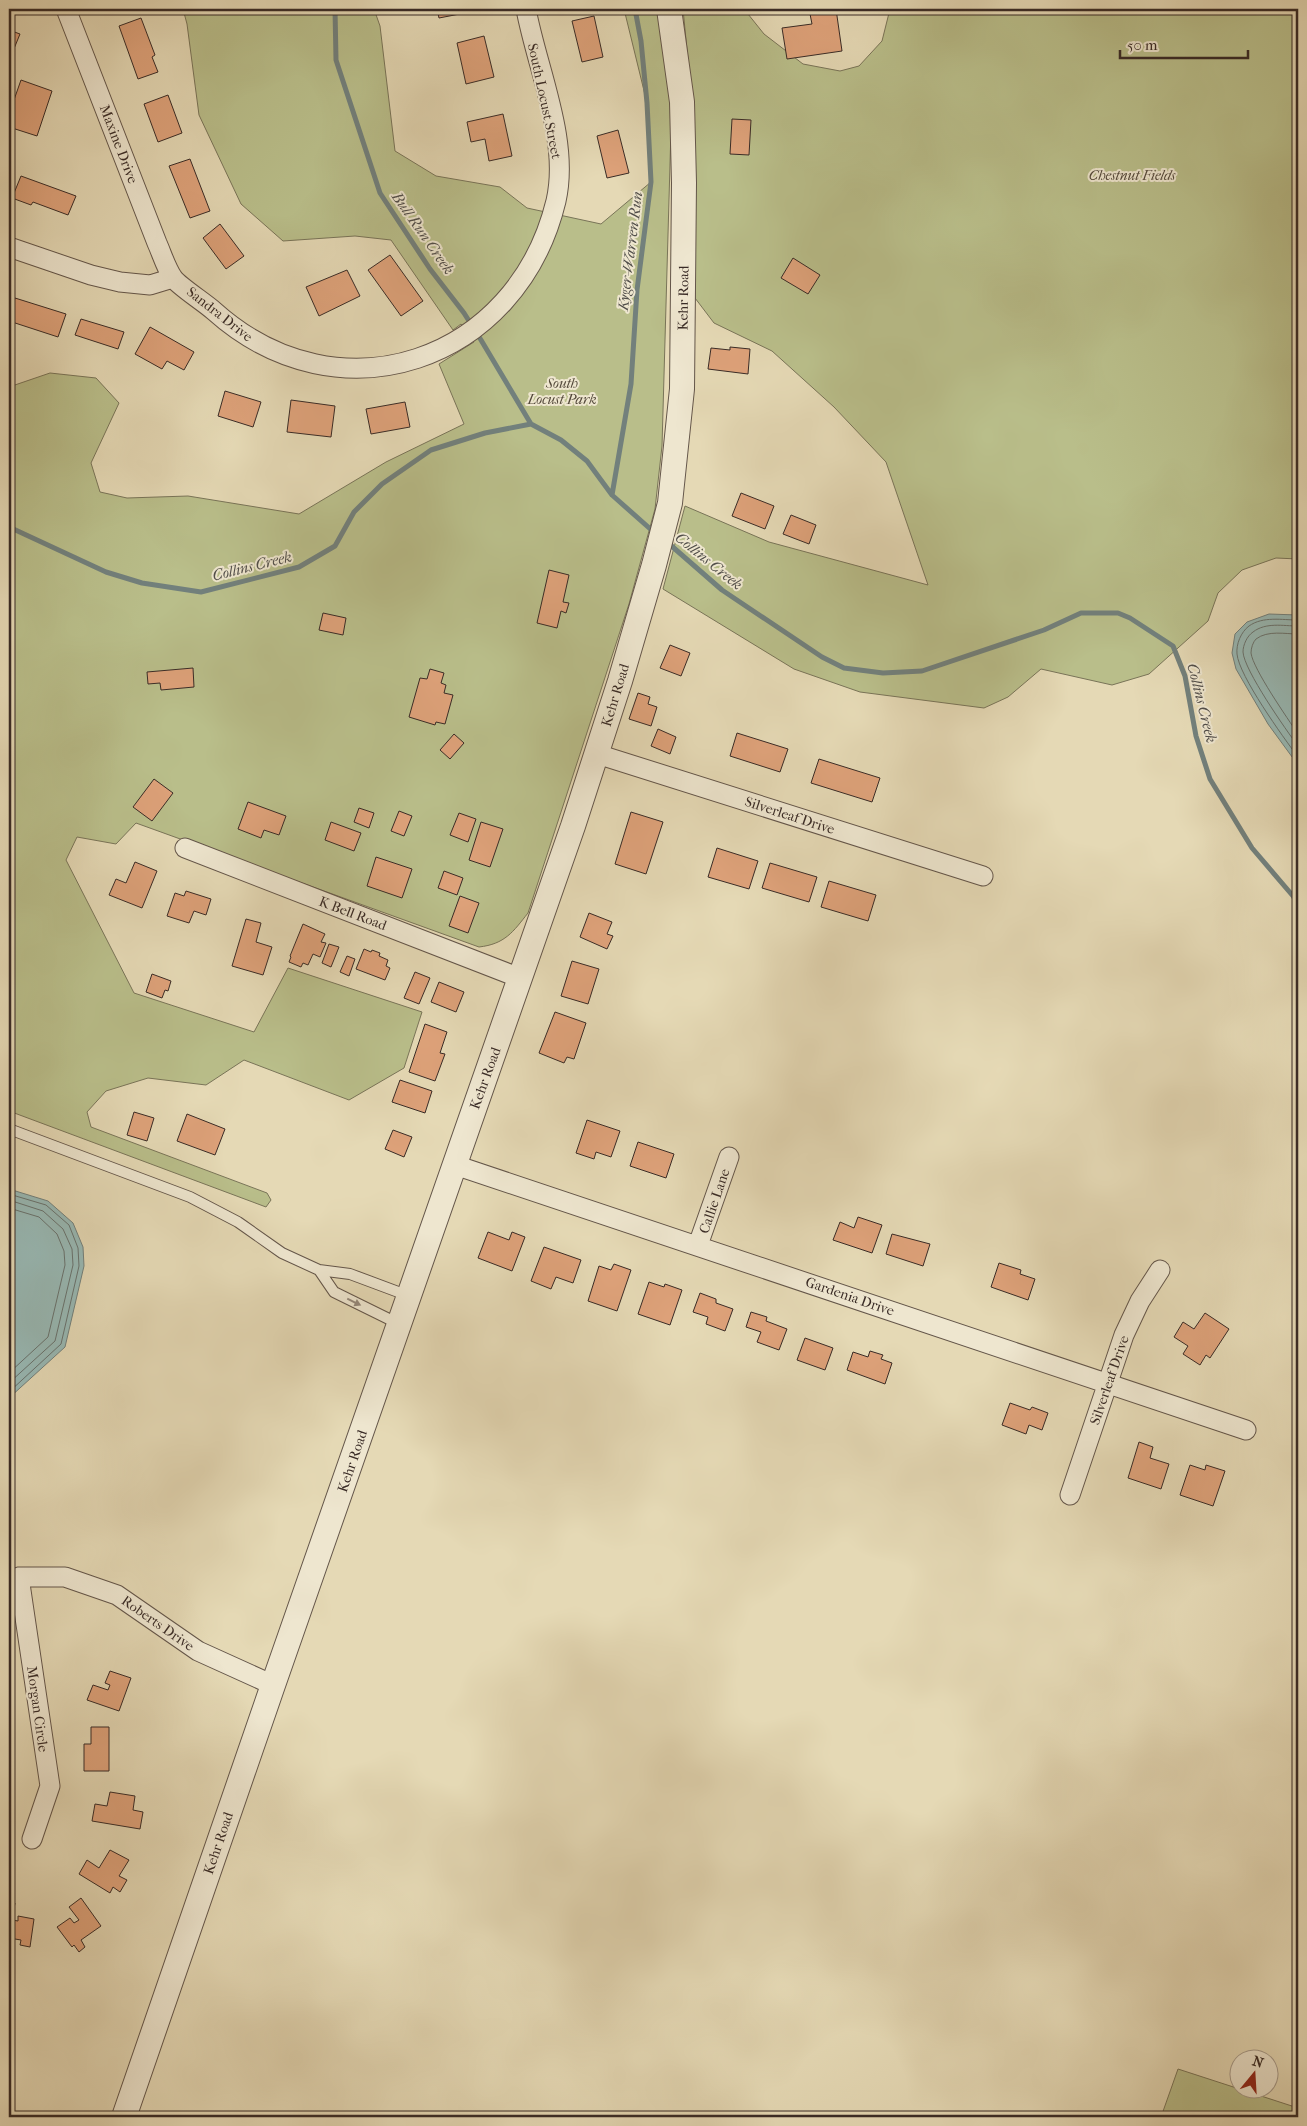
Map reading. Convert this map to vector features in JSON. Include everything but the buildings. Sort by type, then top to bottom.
[{"type":"street","name":"Maxine Drive","points":[[66,9],[157,243],[173,278]]},
{"type":"street","name":"South Locust Street","points":[[526,9],[547,96],[559,157],[556,201],[549,223]]},
{"type":"street","name":"Kehr Road","points":[[124,2117],[597,754],[654,565],[670,503],[682,389],[684,183],[682,102],[669,9]]},
{"type":"street","name":"Sandra Drive","points":[[9,247],[120,282],[150,285],[173,278],[245,336],[274,352],[310,363],[348,369],[389,367],[437,352],[485,321],[521,281],[542,244],[549,223]]},
{"type":"street","name":"Silverleaf Drive","points":[[597,754],[983,876]]},
{"type":"street","name":"K Bell Road","points":[[185,848],[520,978]]},
{"type":"street","name":"Callie Lane","points":[[698,1245],[729,1157]]},
{"type":"street","name":"Gardenia Drive","points":[[455,1165],[1246,1430]]},
{"type":"street","name":"Silverleaf Drive","points":[[1070,1496],[1124,1335],[1140,1301],[1160,1270]]},
{"type":"street","name":"Roberts Drive","points":[[14,1578],[64,1576],[117,1595],[198,1651],[273,1685]]},
{"type":"street","name":"Morgan Circle","points":[[14,1578],[50,1786],[32,1840]]},
{"type":"lane","points":[[9,1129],[190,1198],[238,1222],[282,1253],[319,1270],[350,1274],[410,1296]]},
{"type":"lane","points":[[319,1270],[334,1292],[400,1324]]},
{"type":"green space","name":"South Locust Park","points":[[183,9],[374,9],[380,26],[395,151],[436,176],[500,187],[527,208],[601,224],[651,182],[647,103],[624,9],[662,9],[672,94],[662,446],[655,509],[629,604],[528,913],[523,920],[502,940],[479,947],[136,823],[116,844],[77,837],[66,860],[134,993],[254,1032],[288,968],[422,1012],[404,1068],[349,1100],[244,1060],[206,1085],[148,1078],[106,1091],[87,1112],[91,1127],[267,1193],[271,1200],[266,1207],[9,1111],[9,387],[50,373],[96,378],[119,403],[91,463],[100,492],[127,498],[188,496],[299,514],[386,462],[464,424],[439,364],[474,342],[461,324],[453,330],[391,240],[355,236],[283,241],[241,204],[199,115],[187,24]]},
{"type":"green space","name":"Chestnut Fields","points":[[683,9],[744,9],[764,34],[803,64],[840,71],[859,66],[882,41],[890,9],[1298,9],[1298,559],[1276,558],[1242,570],[1218,593],[1208,621],[1149,674],[1112,685],[1041,669],[1008,697],[984,708],[860,692],[794,669],[663,589],[685,506],[769,542],[928,585],[886,462],[834,407],[772,351],[714,323],[695,298],[693,111]]},
{"type":"green space","points":[[1178,2069],[1230,2086],[1230,2098],[1267,2098],[1298,2108],[1298,2117],[1161,2117]]},
{"type":"water","points":[[1269,614],[1298,615],[1298,765],[1268,724],[1236,669],[1232,653],[1235,634],[1247,622]]},
{"type":"water","points":[[9,1189],[48,1201],[73,1223],[83,1247],[84,1266],[65,1347],[9,1398]]},
{"type":"waterway","name":"Bull Run Creek","points":[[335,9],[336,60],[380,193],[430,269],[464,313],[531,424]]},
{"type":"waterway","name":"Kyger-Warren Run","points":[[612,495],[631,384],[637,290],[651,182],[647,103],[641,41],[635,9]]},
{"type":"waterway","name":"Collins Creek","points":[[9,527],[106,572],[142,583],[201,592],[299,567],[335,546],[354,512],[382,484],[431,450],[485,433],[531,424],[561,440],[587,461],[612,495],[656,534]]},
{"type":"waterway","name":"Collins Creek","points":[[667,542],[722,590],[822,657],[844,668],[883,673],[922,671],[1044,630],[1081,613],[1118,613],[1130,618],[1173,646],[1185,676],[1196,736],[1210,779],[1252,848],[1298,904]]}]
